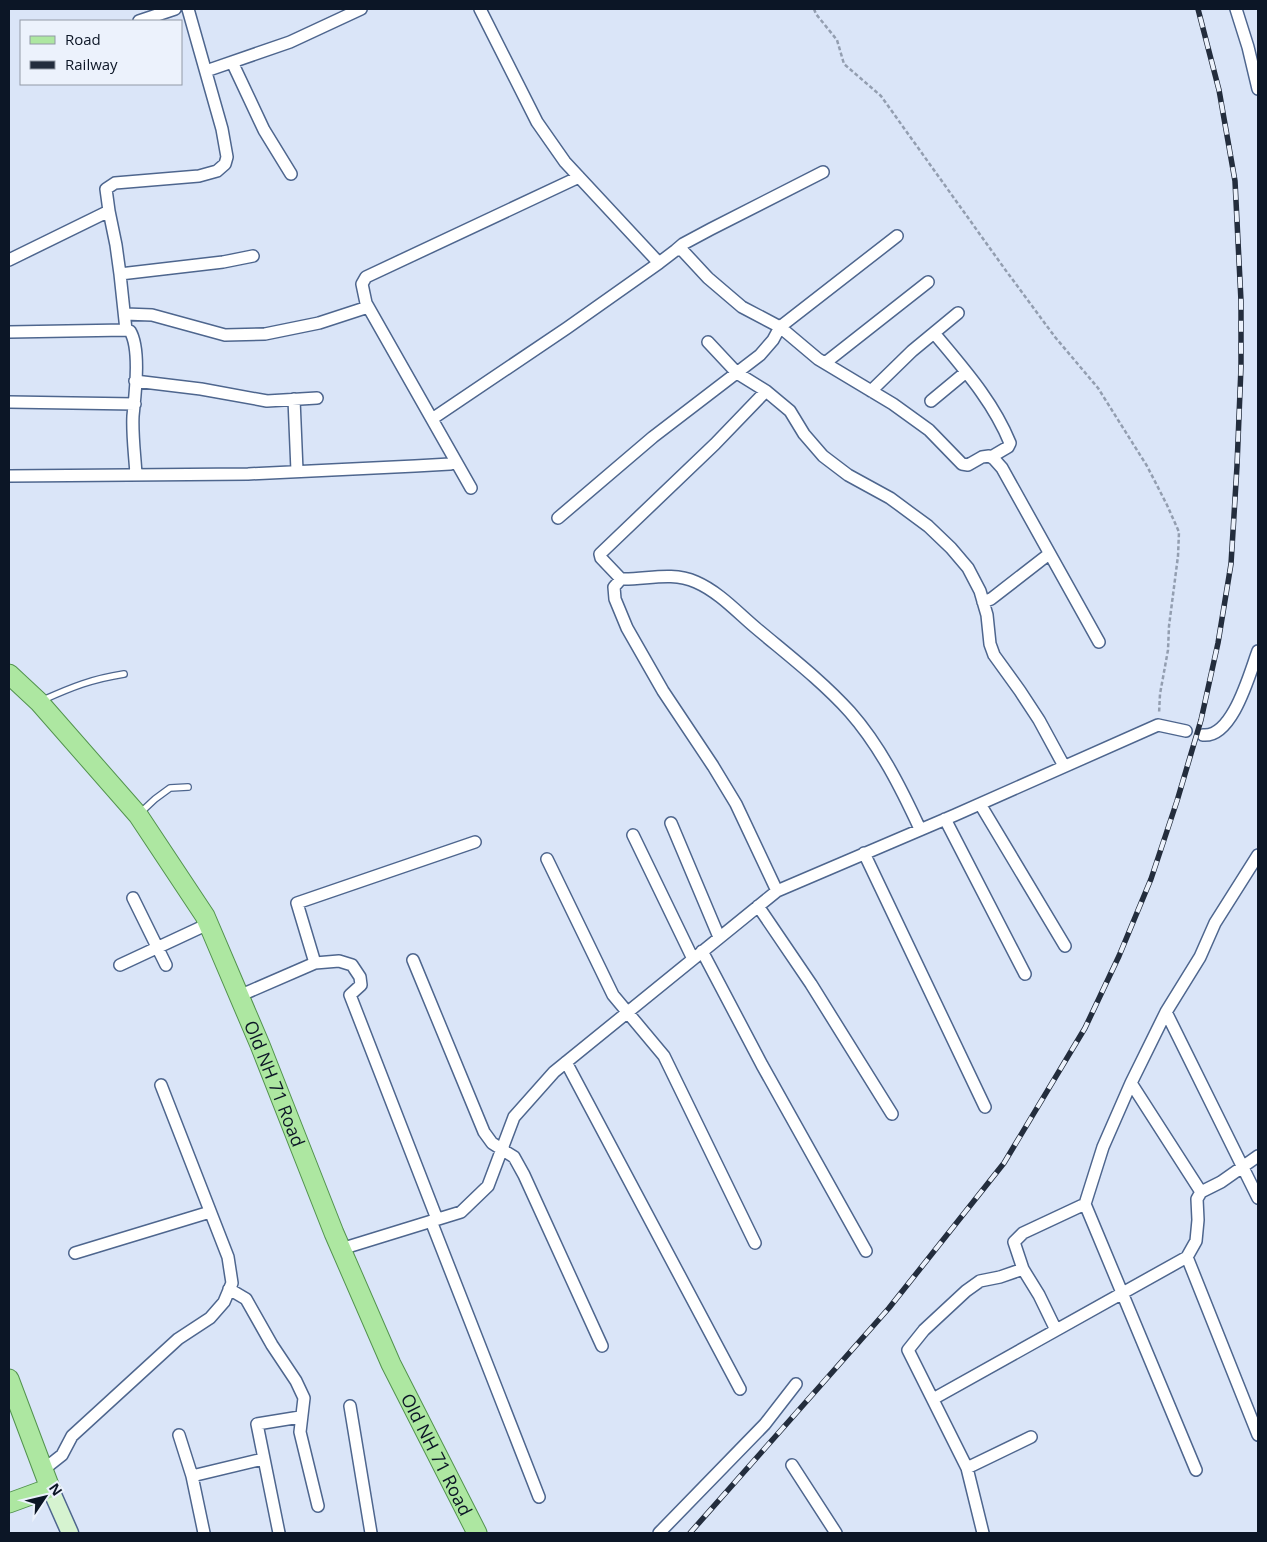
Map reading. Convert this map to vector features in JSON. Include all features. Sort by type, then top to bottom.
[{"type":"main road","name":"Old NH 71 Road","points":[[9,674],[38,702],[138,815],[208,924],[260,1045],[341,1249],[392,1364],[477,1533]]},
{"type":"main road","points":[[9,1379],[50,1488],[70,1533]]},
{"type":"main road","points":[[9,1503],[50,1488]]},
{"type":"street","points":[[141,20],[175,9]]},
{"type":"street","points":[[126,330],[116,245],[106,200],[106,189],[115,183],[200,176],[217,171],[225,164],[227,157],[206,71],[188,9]]},
{"type":"street","points":[[206,71],[290,42],[361,9]]},
{"type":"street","points":[[480,9],[537,122],[565,162],[659,263]]},
{"type":"street","points":[[1236,9],[1258,89]]},
{"type":"street","points":[[232,62],[264,130],[291,174]]},
{"type":"street","points":[[432,419],[567,328],[659,263],[682,244],[823,172]]},
{"type":"street","points":[[471,488],[368,307],[362,284],[366,277],[579,177]]},
{"type":"street","points":[[9,260],[109,211]]},
{"type":"street","points":[[558,518],[653,438],[760,355],[780,327],[897,236]]},
{"type":"street","points":[[676,250],[682,250],[708,278],[742,306],[780,327],[825,363],[893,404],[929,430],[962,464],[968,465],[982,457],[992,457],[1008,447],[1010,443],[1006,432],[981,390],[934,334]]},
{"type":"street","points":[[120,274],[223,262],[253,256]]},
{"type":"street","points":[[825,363],[928,282]]},
{"type":"street","points":[[125,314],[152,315],[225,335],[241,335],[265,334],[319,323],[368,307]]},
{"type":"street","points":[[871,391],[958,313]]},
{"type":"street","points":[[9,332],[130,331],[133,339],[135,381],[133,417],[136,475]]},
{"type":"street","points":[[708,342],[737,373],[766,391],[790,411],[804,434],[823,456],[848,475],[890,498],[928,526],[968,568],[980,591],[987,615],[990,644],[994,655],[1040,720],[1064,766]]},
{"type":"street","points":[[931,401],[966,372]]},
{"type":"street","points":[[135,381],[267,400],[317,398]]},
{"type":"street","points":[[766,391],[715,444],[600,554],[600,558],[620,579],[632,580],[658,576],[676,576],[696,582],[718,594],[828,690],[850,712],[870,738],[904,794],[920,829]]},
{"type":"street","points":[[294,399],[297,471]]},
{"type":"street","points":[[9,402],[135,404]]},
{"type":"street","points":[[992,457],[1002,468],[1099,642]]},
{"type":"street","points":[[9,476],[248,474],[416,466],[456,462]]},
{"type":"street","points":[[983,602],[991,599],[1049,554]]},
{"type":"street","points":[[620,579],[614,587],[615,599],[627,628],[663,691],[736,804],[776,891]]},
{"type":"street","points":[[1203,735],[1209,736],[1217,731],[1230,718],[1243,694],[1258,654]]},
{"type":"street","points":[[341,1249],[461,1212],[488,1186],[514,1118],[554,1072],[776,891],[980,804],[1158,725],[1186,731]]},
{"type":"street","points":[[980,804],[1065,946]]},
{"type":"street","points":[[945,819],[1025,974]]},
{"type":"street","points":[[671,823],[719,938]]},
{"type":"street","points":[[634,835],[698,955],[866,1251]]},
{"type":"street","points":[[315,963],[297,903],[475,842]]},
{"type":"street","points":[[864,854],[985,1107]]},
{"type":"street","points":[[1196,1470],[1085,1204],[1103,1147],[1131,1083],[1166,1012],[1200,956],[1215,923],[1258,855]]},
{"type":"street","points":[[546,859],[613,995],[664,1056],[755,1243]]},
{"type":"street","points":[[133,898],[166,966]]},
{"type":"street","points":[[758,906],[812,984],[892,1114]]},
{"type":"street","points":[[120,965],[208,924]]},
{"type":"street","points":[[413,960],[484,1132],[502,1150],[514,1157],[524,1174],[602,1346]]},
{"type":"street","points":[[239,996],[315,963],[339,961],[352,965],[360,977],[360,985],[350,995],[539,1496]]},
{"type":"street","points":[[1166,1012],[1258,1198]]},
{"type":"street","points":[[566,1062],[740,1389]]},
{"type":"street","points":[[1131,1083],[1201,1192]]},
{"type":"street","points":[[43,1470],[62,1455],[72,1436],[178,1339],[210,1318],[224,1302],[232,1283],[228,1257],[161,1085]]},
{"type":"street","points":[[933,1399],[1187,1257],[1196,1241],[1197,1199],[1201,1192],[1221,1182],[1258,1156]]},
{"type":"street","points":[[1056,1330],[1039,1295],[1023,1269],[1014,1242],[1023,1233],[1085,1204]]},
{"type":"street","points":[[76,1253],[210,1212]]},
{"type":"street","points":[[1187,1257],[1258,1435]]},
{"type":"street","points":[[983,1533],[967,1468],[908,1350],[924,1330],[966,1291],[980,1281],[1000,1277],[1023,1269]]},
{"type":"street","points":[[229,1289],[246,1298],[272,1345],[296,1381],[304,1398],[300,1417],[300,1432],[318,1506]]},
{"type":"street","points":[[659,1533],[765,1424],[796,1384]]},
{"type":"street","points":[[350,1406],[371,1533]]},
{"type":"street","points":[[279,1533],[257,1424],[300,1417]]},
{"type":"street","points":[[180,1435],[192,1476],[204,1533]]},
{"type":"street","points":[[967,1468],[1031,1437]]},
{"type":"street","points":[[192,1476],[263,1459]]},
{"type":"street","points":[[792,1464],[836,1533]]},
{"type":"lane","points":[[38,702],[97,678],[124,674]]},
{"type":"lane","points":[[138,815],[170,788],[188,787]]},
{"type":"path","points":[[814,9],[837,40],[844,64],[881,96],[933,172],[1009,276],[1055,337],[1098,388],[1147,466],[1167,506],[1178,532],[1178,556],[1169,626],[1168,650],[1160,694],[1158,725]]},
{"type":"railway","points":[[690,1533],[889,1308],[1004,1163],[1085,1028],[1119,956],[1151,879],[1201,720],[1218,643],[1231,564],[1237,466],[1241,367],[1241,301],[1235,181],[1219,90],[1198,9]]}]
